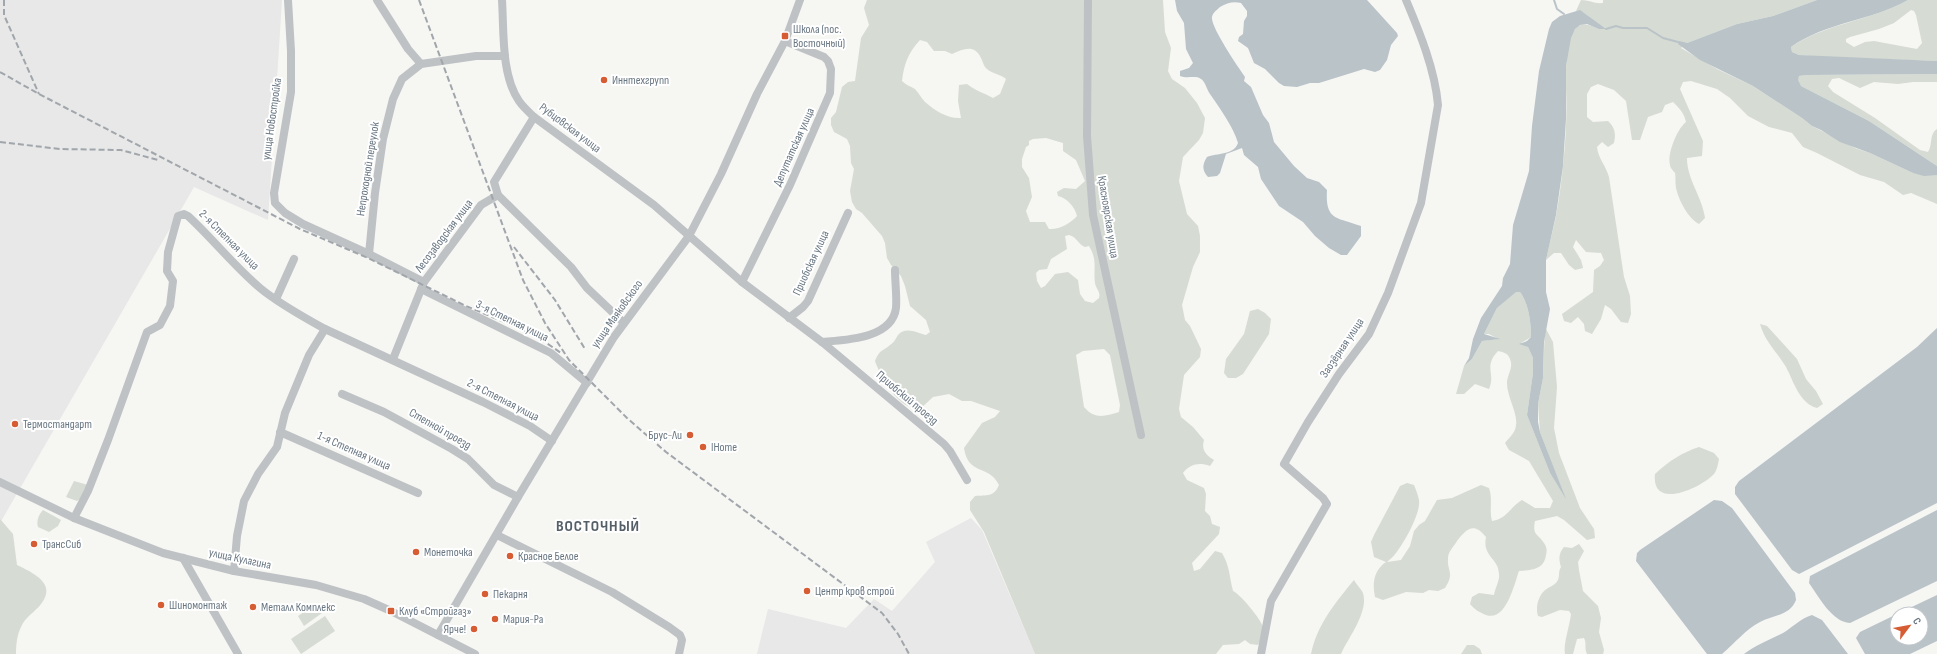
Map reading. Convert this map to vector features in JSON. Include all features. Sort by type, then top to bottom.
[{"type":"street","name":"улица Новостройка","points":[[285,213],[279,208],[273,199],[291,92],[291,51],[288,0]]},
{"type":"street","points":[[377,0],[408,49],[421,64],[476,56],[505,56]]},
{"type":"street","name":"Рубцовская улица","points":[[502,0],[505,56],[510,83],[519,101],[534,118],[654,205],[689,236]]},
{"type":"street","name":"улица Маяковского","points":[[438,635],[518,497],[624,322],[689,236],[721,174],[756,94],[785,41],[800,0]]},
{"type":"street","name":"Красноярская улица","points":[[1088,0],[1087,136],[1094,215],[1141,435]]},
{"type":"street","name":"Заозёрная улица","points":[[1261,654],[1271,601],[1327,504],[1323,498],[1284,464],[1308,422],[1339,374],[1369,334],[1388,293],[1421,203],[1438,105],[1437,93],[1430,68],[1406,0]]},
{"type":"street","name":"Депутатская улица","points":[[742,282],[790,185],[830,93],[831,69],[828,61],[824,57],[785,41]]},
{"type":"street","name":"Непроходной переулок","points":[[369,254],[375,194],[383,139],[392,99],[402,79],[421,64]]},
{"type":"street","points":[[534,118],[494,182],[498,195],[571,267],[587,288],[624,322]]},
{"type":"street","name":"Лесозаводская улица","points":[[393,359],[422,285],[480,205],[498,195]]},
{"type":"street","name":"3-я Степная улица","points":[[285,213],[303,224],[369,254],[422,285],[551,353],[587,382]]},
{"type":"street","name":"Приобская улица","points":[[789,318],[808,301],[848,213]]},
{"type":"street","name":"2-я Степная улица","points":[[74,518],[88,491],[147,332],[160,325],[170,306],[173,281],[167,271],[168,252],[178,216],[184,214],[188,216],[261,289],[276,299],[326,329],[484,402],[530,426],[552,441]]},
{"type":"street","name":"Приобский проезд","points":[[689,236],[742,282],[822,342],[944,444],[950,451],[967,480]]},
{"type":"street","points":[[276,299],[294,259]]},
{"type":"street","points":[[822,342],[867,336],[888,325],[896,308],[895,270]]},
{"type":"street","points":[[234,571],[237,536],[244,501],[258,474],[277,447],[284,413],[309,355],[326,329]]},
{"type":"street","name":"Степной проезд","points":[[342,394],[384,412],[452,449],[468,459],[494,485],[518,497]]},
{"type":"street","name":"1-я Степная улица","points":[[280,432],[418,493]]},
{"type":"street","name":"улица Кулагина","points":[[0,482],[74,518],[163,553],[234,571],[316,585],[353,595],[391,611],[473,654]]},
{"type":"street","points":[[497,535],[612,592],[669,627],[680,635],[682,640],[679,654]]},
{"type":"street","points":[[183,558],[238,654]]},
{"type":"shaded area","points":[[0,0],[282,0],[268,220],[194,187],[0,523]]},
{"type":"shaded area","points":[[867,0],[1163,0],[1165,32],[1171,48],[1168,71],[1172,79],[1185,88],[1197,103],[1205,118],[1203,133],[1199,140],[1183,157],[1179,181],[1187,214],[1198,226],[1200,236],[1200,252],[1193,267],[1182,305],[1185,320],[1190,326],[1201,349],[1200,357],[1184,375],[1179,409],[1181,417],[1193,427],[1204,440],[1203,447],[1205,452],[1214,460],[1210,466],[1198,464],[1192,466],[1183,473],[1187,480],[1204,488],[1206,494],[1205,511],[1210,516],[1212,524],[1220,527],[1219,534],[1192,563],[1194,571],[1200,569],[1215,551],[1222,553],[1228,567],[1233,591],[1250,607],[1263,627],[1262,636],[1258,645],[1250,644],[1245,640],[1239,644],[1223,645],[1216,654],[1035,654],[984,532],[970,510],[970,502],[975,496],[987,495],[995,492],[999,485],[990,474],[970,463],[966,457],[964,448],[982,423],[995,417],[1000,411],[971,401],[962,401],[949,394],[933,397],[920,409],[912,408],[898,399],[892,392],[882,377],[875,361],[880,353],[893,343],[901,332],[912,331],[926,335],[930,332],[926,320],[910,306],[901,276],[887,258],[885,243],[882,236],[862,213],[856,209],[852,202],[850,191],[854,169],[851,163],[850,146],[847,139],[834,132],[831,125],[831,118],[836,112],[842,87],[848,82],[855,81],[861,38],[869,25],[864,8]],"holes":[[[920,40],[927,42],[934,51],[945,51],[952,54],[965,49],[972,49],[981,58],[986,68],[1006,79],[1000,94],[993,98],[967,84],[959,85],[958,101],[961,118],[951,117],[937,111],[925,102],[915,89],[902,81],[907,59]],[[1046,138],[1063,143],[1063,151],[1076,160],[1085,181],[1076,189],[1064,188],[1057,192],[1058,196],[1070,203],[1077,216],[1072,221],[1061,227],[1049,229],[1045,222],[1030,222],[1026,211],[1032,197],[1029,178],[1022,167],[1022,159],[1026,147],[1029,145],[1029,141],[1033,139]],[[1065,236],[1072,236],[1083,246],[1089,246],[1092,251],[1095,283],[1099,292],[1099,298],[1093,303],[1085,301],[1080,294],[1078,280],[1068,272],[1055,274],[1045,286],[1041,288],[1037,281],[1036,273],[1039,270],[1047,269],[1051,259],[1067,249]],[[1104,349],[1110,355],[1120,405],[1119,412],[1100,416],[1092,414],[1084,407],[1076,355],[1083,351]]]},
{"type":"shaded area","points":[[1175,0],[1367,0],[1397,33],[1398,36],[1391,45],[1387,60],[1380,70],[1375,72],[1364,69],[1319,83],[1310,83],[1297,87],[1284,86],[1265,69],[1254,63],[1248,48],[1238,41],[1239,37],[1243,34],[1244,21],[1247,16],[1247,11],[1241,3],[1228,3],[1215,11],[1212,17],[1215,29],[1245,77],[1244,81],[1251,87],[1263,115],[1269,123],[1274,142],[1294,166],[1307,178],[1319,182],[1327,190],[1328,207],[1334,216],[1361,226],[1361,236],[1347,255],[1341,255],[1329,248],[1315,236],[1303,222],[1279,206],[1261,179],[1258,167],[1244,155],[1242,148],[1226,154],[1220,173],[1217,176],[1208,177],[1203,167],[1207,157],[1229,152],[1236,147],[1238,143],[1230,124],[1202,80],[1197,77],[1180,76],[1180,71],[1189,68],[1193,63],[1186,49],[1184,23],[1177,11]]},
{"type":"shaded area","points":[[1581,0],[1603,3],[1603,0],[1817,0],[1773,16],[1737,24],[1687,43],[1681,48],[1717,69],[1753,86],[1812,126],[1855,148],[1870,153],[1913,173],[1937,175],[1937,204],[1911,193],[1903,195],[1884,182],[1860,175],[1803,147],[1792,133],[1769,127],[1748,116],[1730,98],[1717,89],[1691,81],[1683,82],[1680,89],[1703,141],[1702,156],[1687,158],[1689,174],[1701,202],[1705,218],[1699,224],[1691,218],[1679,198],[1676,188],[1675,173],[1670,166],[1669,160],[1671,148],[1676,136],[1686,122],[1681,111],[1673,102],[1665,105],[1662,112],[1648,117],[1640,140],[1632,140],[1626,101],[1614,90],[1598,84],[1591,87],[1587,94],[1587,117],[1593,122],[1608,121],[1614,131],[1614,143],[1608,147],[1602,142],[1597,147],[1609,177],[1624,277],[1630,296],[1631,314],[1628,323],[1621,322],[1611,309],[1605,305],[1601,319],[1592,334],[1585,331],[1584,324],[1578,317],[1571,323],[1564,321],[1562,314],[1593,292],[1594,270],[1600,266],[1604,260],[1601,253],[1586,252],[1576,240],[1573,247],[1581,260],[1583,268],[1575,270],[1569,265],[1561,253],[1554,253],[1546,260],[1556,216],[1563,169],[1566,136],[1566,67],[1569,42],[1575,29],[1580,25],[1590,25],[1599,29],[1586,14],[1576,11]]},
{"type":"shaded area","points":[[1817,0],[1908,0],[1879,13],[1819,32],[1791,47],[1792,52],[1799,55],[1937,61],[1937,74],[1807,75],[1799,76],[1798,80],[1801,86],[1869,121],[1937,166],[1937,175],[1924,176],[1913,173],[1870,153],[1840,142],[1812,126],[1753,86],[1700,60],[1678,44],[1679,41],[1687,43],[1737,24],[1773,16]]},
{"type":"shaded area","points":[[1908,0],[1937,0],[1937,61],[1823,57],[1799,55],[1792,52],[1791,47],[1819,32],[1894,7]],"holes":[[[1911,10],[1914,11],[1922,43],[1917,49],[1874,41],[1865,42],[1854,47],[1846,42],[1846,39],[1850,37],[1894,23]]]},
{"type":"shaded area","points":[[1580,10],[1606,29],[1599,29],[1587,24],[1580,25],[1575,29],[1571,38],[1566,66],[1566,119],[1563,166],[1556,215],[1546,260],[1546,292],[1550,309],[1544,342],[1543,378],[1538,404],[1538,422],[1540,432],[1566,499],[1550,473],[1527,415],[1533,373],[1533,358],[1528,347],[1519,344],[1527,341],[1531,337],[1530,320],[1526,302],[1520,292],[1516,292],[1497,308],[1484,334],[1500,339],[1482,341],[1472,359],[1464,366],[1469,358],[1473,339],[1481,318],[1502,286],[1503,278],[1510,264],[1513,225],[1529,171],[1532,126],[1539,71],[1549,29],[1552,22],[1560,16]]},
{"type":"shaded area","points":[[1937,74],[1937,82],[1913,82],[1898,84],[1874,82],[1860,88],[1839,78],[1832,79],[1828,86],[1833,92],[1875,118],[1920,150],[1928,152],[1932,136],[1937,129],[1937,166],[1869,121],[1801,86],[1797,81],[1799,76],[1807,75]]},
{"type":"shaded area","points":[[1516,291],[1520,292],[1526,302],[1531,326],[1531,337],[1521,343],[1528,347],[1533,358],[1533,373],[1527,415],[1550,473],[1564,495],[1540,432],[1538,404],[1543,378],[1545,327],[1553,342],[1557,387],[1554,428],[1559,453],[1580,508],[1594,529],[1595,538],[1587,540],[1564,520],[1557,516],[1535,521],[1535,532],[1545,544],[1547,552],[1545,560],[1543,564],[1536,568],[1519,571],[1512,593],[1504,608],[1493,616],[1481,613],[1470,604],[1472,597],[1479,593],[1494,595],[1499,576],[1496,564],[1486,549],[1486,537],[1478,529],[1474,528],[1467,530],[1450,551],[1448,563],[1450,579],[1445,588],[1438,591],[1429,590],[1423,593],[1406,592],[1383,600],[1375,597],[1374,582],[1376,573],[1386,562],[1374,557],[1371,542],[1400,486],[1407,483],[1414,485],[1419,498],[1419,506],[1415,520],[1403,542],[1393,557],[1387,562],[1401,560],[1410,546],[1414,531],[1425,521],[1437,500],[1452,498],[1481,485],[1489,488],[1491,496],[1492,521],[1501,518],[1522,500],[1535,508],[1550,508],[1553,501],[1529,461],[1509,450],[1505,443],[1516,428],[1514,410],[1507,388],[1507,380],[1511,368],[1511,362],[1508,355],[1498,351],[1491,361],[1491,383],[1489,389],[1475,384],[1464,394],[1456,394],[1464,366],[1472,359],[1482,341],[1498,339],[1489,334],[1484,334],[1497,308]]},
{"type":"shaded area","points":[[1258,309],[1271,319],[1269,334],[1243,374],[1236,378],[1228,378],[1224,373],[1226,359],[1244,334],[1250,311]]},
{"type":"shaded area","points":[[1760,324],[1767,326],[1797,359],[1806,379],[1816,391],[1823,404],[1817,408],[1806,402],[1801,397],[1786,367],[1765,336]]},
{"type":"shaded area","points":[[1937,328],[1937,503],[1799,574],[1792,570],[1735,494],[1735,487],[1739,481],[1917,347]]},
{"type":"shaded area","points":[[1699,447],[1714,453],[1719,459],[1717,469],[1714,474],[1708,480],[1689,490],[1668,494],[1661,492],[1656,485],[1655,474],[1676,458]]},
{"type":"shaded area","points":[[74,481],[88,485],[80,499],[77,501],[66,497]]},
{"type":"shaded area","points":[[1714,500],[1722,501],[1732,508],[1795,593],[1796,600],[1790,609],[1755,625],[1722,654],[1707,654],[1636,561],[1637,553],[1640,550]]},
{"type":"shaded area","points":[[43,510],[61,520],[58,526],[49,532],[38,527],[38,518]]},
{"type":"shaded area","points":[[1937,510],[1937,581],[1850,623],[1843,622],[1826,608],[1809,583],[1810,576]]},
{"type":"shaded area","points":[[971,518],[982,530],[1035,654],[757,654],[768,609],[846,628],[874,599],[892,611],[935,562],[926,542]]},
{"type":"shaded area","points":[[0,519],[13,534],[17,565],[41,579],[45,584],[46,590],[45,597],[41,604],[25,620],[21,627],[17,640],[16,654],[0,654]]},
{"type":"shaded area","points":[[1579,544],[1584,551],[1578,562],[1583,591],[1598,606],[1601,618],[1599,632],[1604,650],[1603,654],[1587,654],[1584,638],[1577,639],[1573,654],[1565,654],[1565,645],[1571,614],[1569,611],[1560,610],[1542,617],[1538,616],[1537,612],[1538,600],[1540,596],[1558,580],[1561,567],[1560,557],[1562,550],[1564,547],[1572,548]]},
{"type":"shaded area","points":[[1354,580],[1363,593],[1363,608],[1357,625],[1341,654],[1311,654],[1322,624]]},
{"type":"shaded area","points":[[1937,595],[1937,641],[1929,645],[1929,606],[1914,606]]},
{"type":"shaded area","points":[[316,604],[322,613],[304,626],[298,616]]},
{"type":"shaded area","points":[[1812,615],[1822,620],[1848,654],[1744,654],[1758,645],[1783,633],[1801,620]]},
{"type":"shaded area","points":[[325,616],[335,631],[301,654],[291,639]]},
{"type":"shaded area","points":[[1889,618],[1889,646],[1927,646],[1910,654],[1865,654],[1856,638],[1860,632]]},
{"type":"shaded area","points":[[1467,645],[1474,645],[1480,649],[1482,654],[1461,654]]},
{"type":"waterway","points":[[1554,0],[1557,9],[1564,14]]},
{"type":"waterway","points":[[1606,29],[1616,26],[1623,28],[1647,28],[1663,38],[1678,42]]},
{"type":"railway","points":[[4,0],[4,15],[39,94]]},
{"type":"railway","points":[[419,0],[523,280],[545,323],[569,360],[627,418],[666,452],[882,613],[898,634],[909,654]]},
{"type":"railway","points":[[0,72],[39,94],[300,229],[368,258],[466,306],[535,335],[561,353]]},
{"type":"railway","points":[[0,142],[60,149],[121,150],[158,160]]},
{"type":"railway","points":[[514,247],[555,300],[585,349]]},
{"type":"place","name":"Школа (пос. Восточный)","points":[[785,36]]},
{"type":"place","name":"Иннтехгрупп","points":[[604,80]]},
{"type":"place","name":"Термостандарт","points":[[15,424]]},
{"type":"place","name":"Брус-Ли","points":[[690,435]]},
{"type":"place","name":"IHome","points":[[703,447]]},
{"type":"place","name":"ТрансСиб","points":[[34,544]]},
{"type":"place","name":"Монеточка","points":[[416,552]]},
{"type":"place","name":"Красное Белое","points":[[510,556]]},
{"type":"place","name":"Центр кров строй","points":[[807,591]]},
{"type":"place","name":"Пекарня","points":[[485,594]]},
{"type":"place","name":"Шиномонтаж","points":[[161,605]]},
{"type":"place","name":"Металл Комплекс","points":[[253,607]]},
{"type":"place","name":"Клуб «Стройгаз»","points":[[391,611]]},
{"type":"place","name":"Мария-Ра","points":[[495,619]]},
{"type":"place","name":"Ярче!","points":[[474,629]]},
{"type":"district","name":"ВОСТОЧНЫЙ","points":[[598,526]]}]
